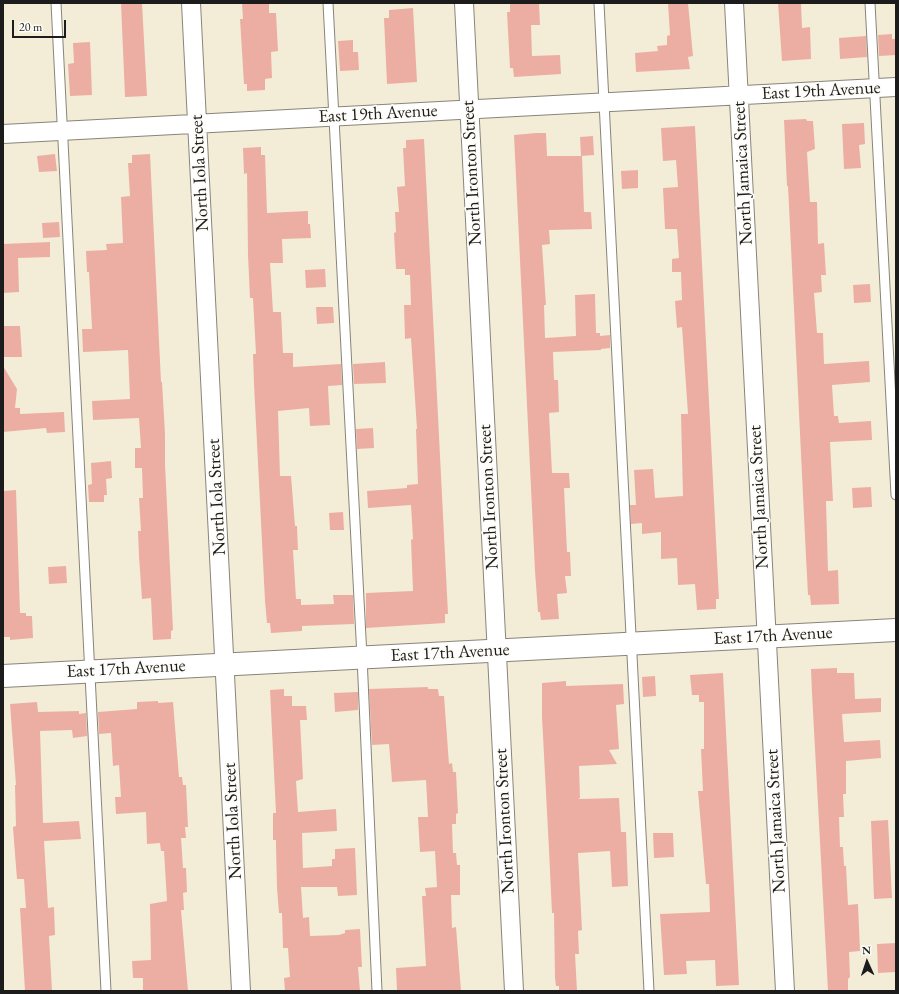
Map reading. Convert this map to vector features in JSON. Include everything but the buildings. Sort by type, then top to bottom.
[{"type":"street","name":"North Iola Street","points":[[191,3],[226,664],[241,991]]},
{"type":"street","name":"North Ironton Street","points":[[464,3],[514,991]]},
{"type":"street","name":"North Jamaica Street","points":[[734,3],[785,991]]},
{"type":"street","name":"East 19th Avenue","points":[[3,134],[469,108],[739,96],[896,87]]},
{"type":"street","name":"East 17th Avenue","points":[[3,676],[896,630]]},
{"type":"lane","points":[[56,3],[106,991]]},
{"type":"lane","points":[[328,3],[362,657],[377,991]]},
{"type":"lane","points":[[600,3],[649,991]]},
{"type":"lane","points":[[870,3],[896,495]]}]
